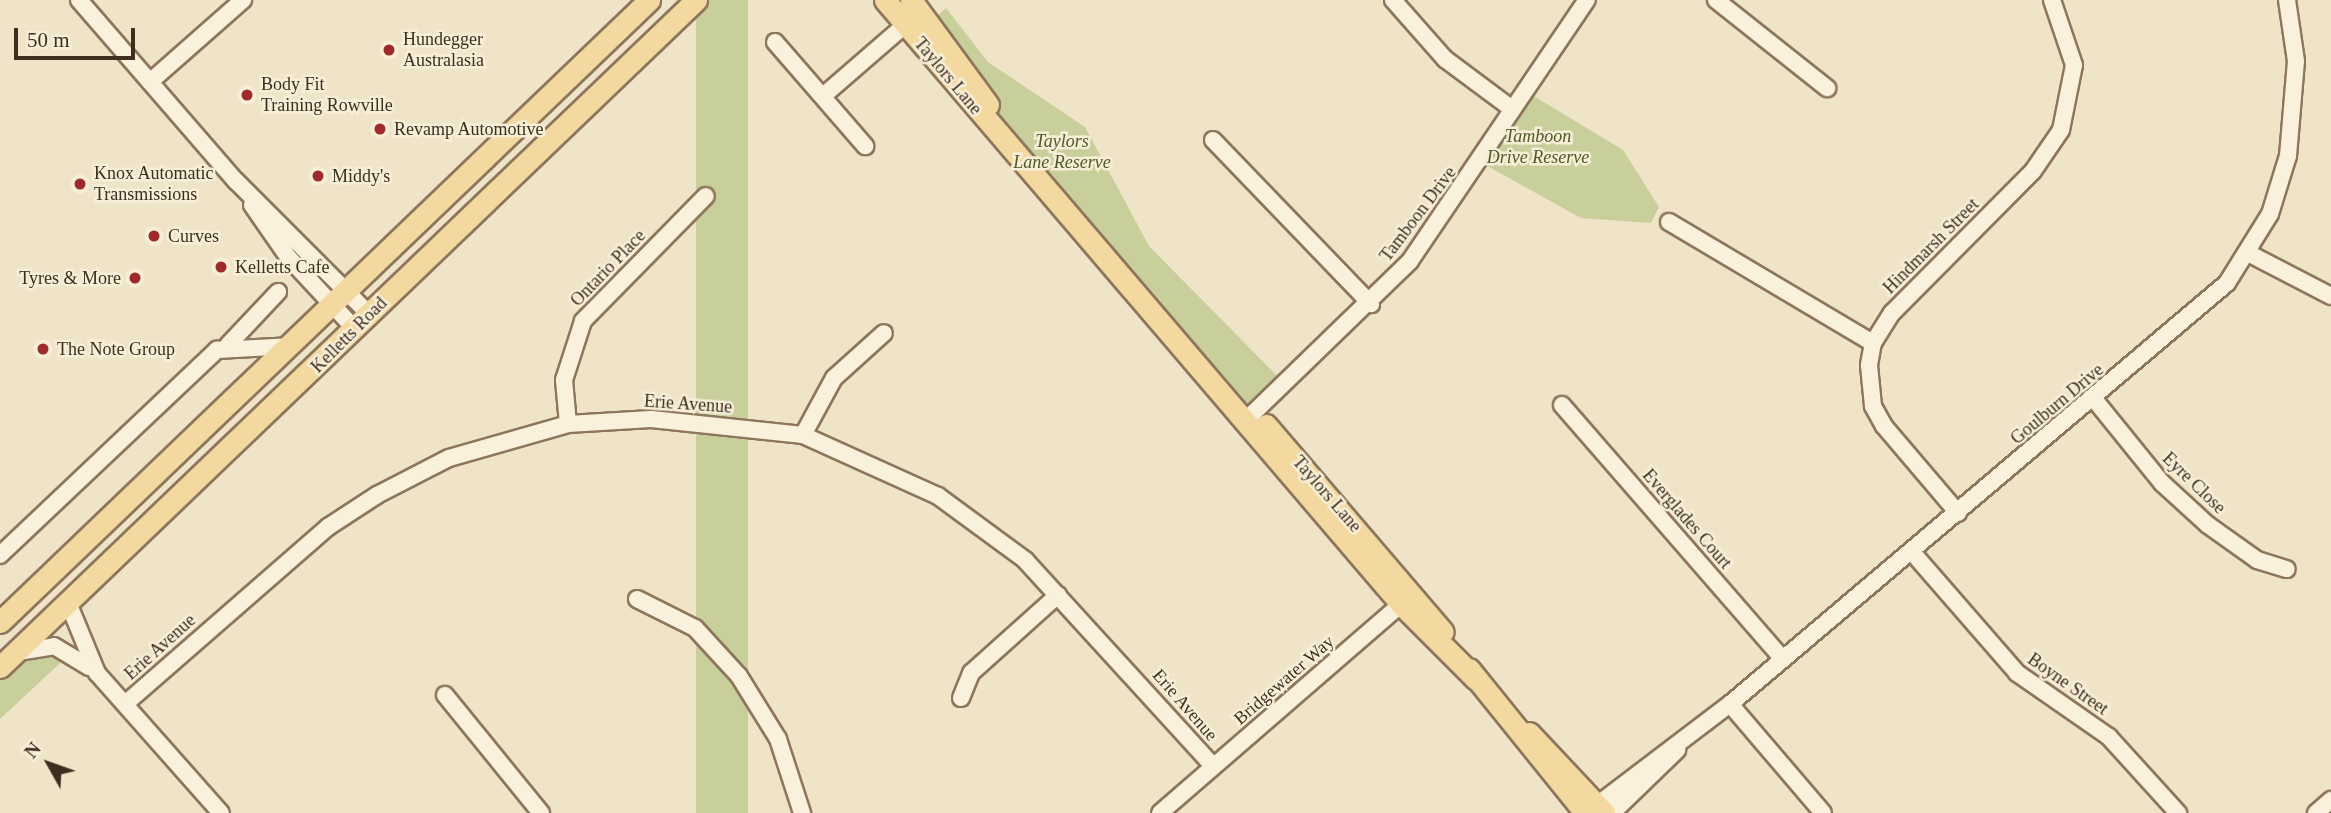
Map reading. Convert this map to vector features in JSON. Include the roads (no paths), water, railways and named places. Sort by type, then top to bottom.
[{"type":"main road","name":"Kelletts Road","points":[[0,622],[649,0]]},
{"type":"main road","name":"Kelletts Road","points":[[0,667],[69,605],[696,0]]},
{"type":"main road","name":"Taylors Lane","points":[[885,0],[912,13],[1043,181],[1497,703],[1597,811]]},
{"type":"street","points":[[79,0],[236,181],[269,233],[363,322]]},
{"type":"street","points":[[151,81],[243,0]]},
{"type":"street","points":[[1393,0],[1445,59],[1512,109]]},
{"type":"street","name":"Tamboon Drive","points":[[1250,417],[1371,304],[1445,215],[1512,109],[1587,0]]},
{"type":"street","points":[[1716,0],[1827,88]]},
{"type":"street","name":"Hindmarsh Street","points":[[1873,343],[1917,286],[2051,150],[2069,109],[2074,65],[2052,0]]},
{"type":"street","name":"Goulburn Drive","points":[[1597,811],[1730,704],[2201,309],[2250,254],[2282,180],[2291,133],[2296,61],[2287,0]]},
{"type":"street","points":[[823,96],[912,13]]},
{"type":"street","points":[[775,42],[865,146]]},
{"type":"street","points":[[1213,140],[1371,304]]},
{"type":"street","name":"Ontario Place","points":[[568,424],[564,380],[583,321],[706,196]]},
{"type":"street","points":[[1669,222],[1873,343],[1873,406],[1958,513]]},
{"type":"street","points":[[2250,254],[2331,296]]},
{"type":"street","points":[[0,555],[228,345],[278,292]]},
{"type":"street","points":[[803,435],[834,379],[884,332]]},
{"type":"street","name":"Kelletts Road","points":[[228,345],[290,346]]},
{"type":"street","name":"Eyre Close","points":[[2094,399],[2162,482],[2208,525],[2257,560],[2287,569]]},
{"type":"street","name":"Everglades Court","points":[[1562,405],[1783,659]]},
{"type":"street","name":"Erie Avenue","points":[[125,704],[328,527],[377,495],[449,458],[568,424],[651,419],[803,435],[938,496],[1006,544],[1058,595],[1213,766]]},
{"type":"street","name":"Boyne Street","points":[[1912,552],[2017,673],[2109,737],[2178,813]]},
{"type":"street","points":[[961,698],[971,673],[1058,595]]},
{"type":"street","name":"Bridgewater Way","points":[[1160,813],[1407,598]]},
{"type":"street","points":[[637,599],[695,628],[739,676],[778,739],[802,813]]},
{"type":"street","points":[[69,605],[97,673]]},
{"type":"street","points":[[18,652],[54,646],[97,673],[221,813]]},
{"type":"street","points":[[445,695],[541,813]]},
{"type":"street","points":[[1730,704],[1823,813]]},
{"type":"street","name":"Bridgewater Way","points":[[1168,813],[1180,796]]},
{"type":"street","points":[[2316,813],[2331,800]]},
{"type":"place","name":"Hundegger Australasia","points":[[389,50]]},
{"type":"place","name":"Body Fit Training Rowville","points":[[247,95]]},
{"type":"place","name":"Revamp Automotive","points":[[380,129]]},
{"type":"place","name":"Middy's","points":[[318,176]]},
{"type":"place","name":"Knox Automatic Transmissions","points":[[80,184]]},
{"type":"place","name":"Curves","points":[[154,236]]},
{"type":"place","name":"Kelletts Cafe","points":[[221,267]]},
{"type":"place","name":"Tyres & More","points":[[135,278]]},
{"type":"place","name":"The Note Group","points":[[43,349]]},
{"type":"park label","name":"Tamboon Drive Reserve","points":[[1538,147]]},
{"type":"park label","name":"Taylors Lane Reserve","points":[[1062,152]]}]
